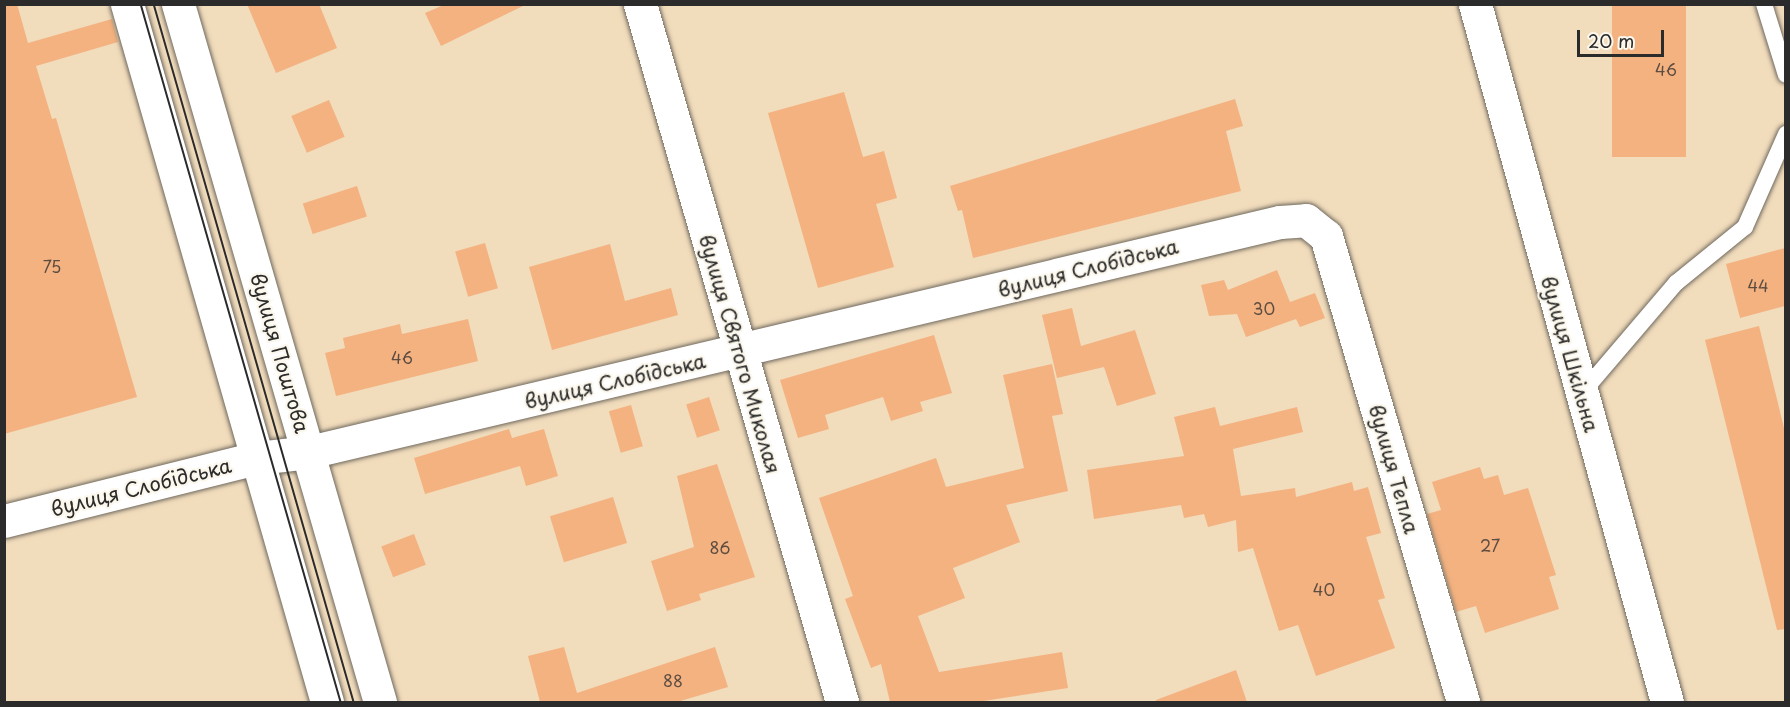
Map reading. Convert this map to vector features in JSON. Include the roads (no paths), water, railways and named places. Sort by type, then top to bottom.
[{"type":"street","points":[[127,4],[327,702]]},
{"type":"street","name":"вулиця Поштова","points":[[178,4],[380,702]]},
{"type":"street","name":"вулиця Святого Миколая","points":[[640,4],[739,353],[842,702]]},
{"type":"street","name":"вулиця Шкільна","points":[[1475,4],[1667,702]]},
{"type":"street","name":"вулиця Слобідська","points":[[4,521],[257,458],[309,452],[739,353],[1280,222],[1306,220],[1326,236]]},
{"type":"street","name":"вулиця Тепла","points":[[1326,236],[1463,702]]},
{"type":"lane","points":[[1764,4],[1785,75]]},
{"type":"lane","points":[[1581,394],[1676,283],[1745,227],[1785,134]]},
{"type":"tram line","points":[[141,4],[341,702]]},
{"type":"tram line","points":[[154,4],[354,702]]}]
